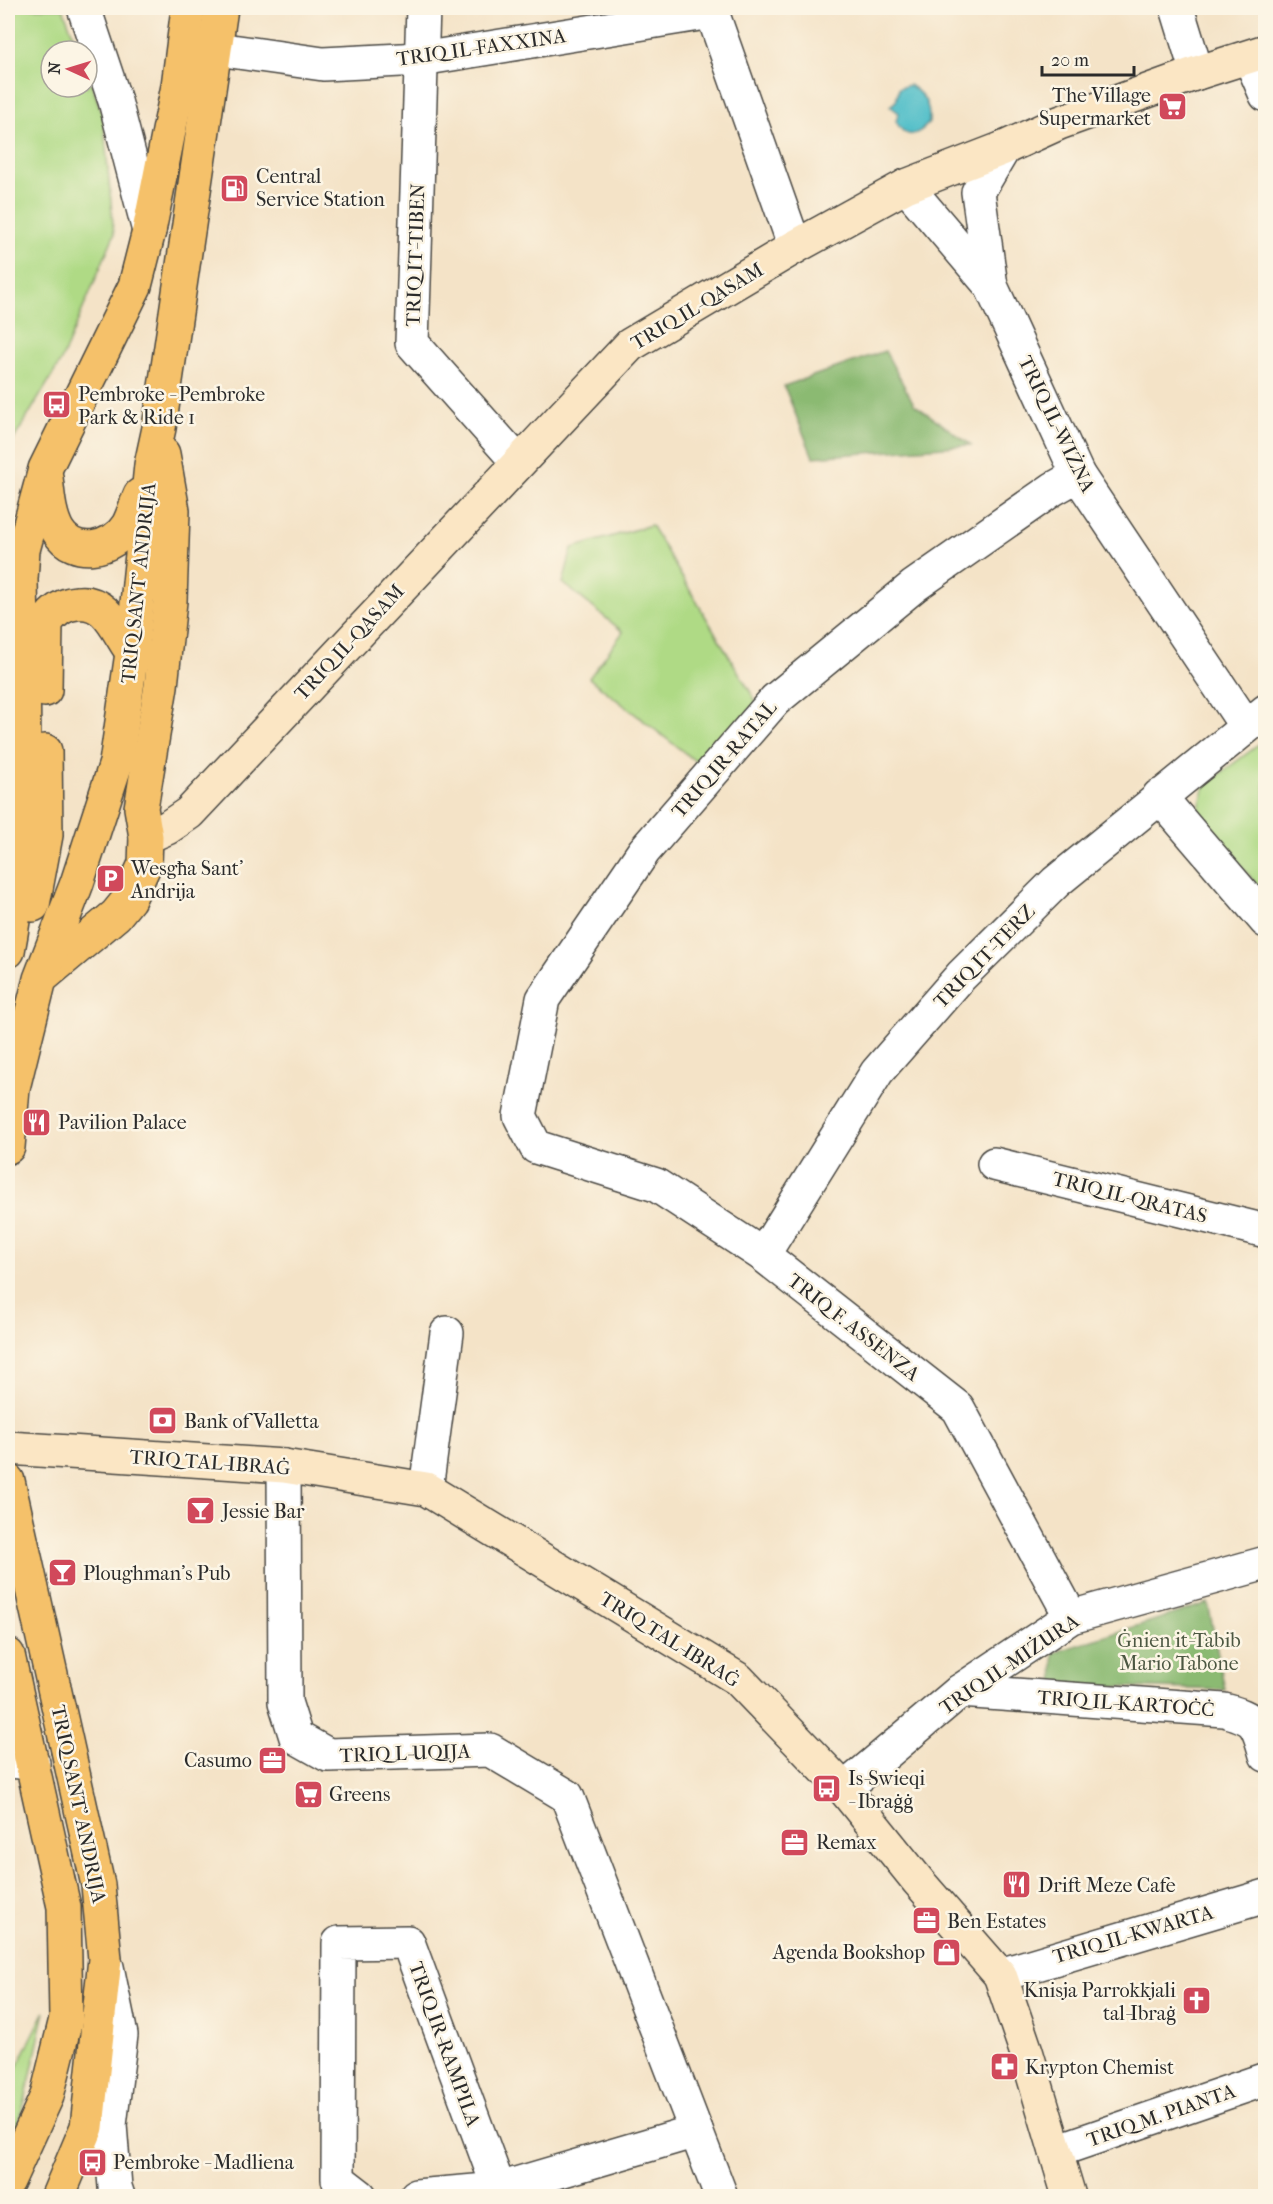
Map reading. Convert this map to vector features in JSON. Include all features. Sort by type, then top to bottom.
[{"type":"highway","points":[[8,951],[14,916],[24,767],[22,550],[45,469],[135,286],[149,231],[178,86],[188,8]]},
{"type":"highway","name":"TRIQ SANT' ANDRIJA","points":[[8,1148],[13,1088],[40,979],[76,884],[116,762],[132,653],[151,465],[159,429],[217,50],[221,8]]},
{"type":"highway","points":[[40,979],[116,915],[129,899],[145,864],[146,837],[141,808],[161,686],[170,601],[173,511],[159,429]]},
{"type":"highway","points":[[45,469],[52,519],[59,533],[68,543],[82,549],[96,548],[108,543],[128,526],[151,465]]},
{"type":"highway","points":[[8,964],[30,922],[46,835],[46,623],[51,615],[67,604],[81,602],[104,611],[132,653],[161,686]]},
{"type":"highway","name":"TRIQ SANT' ANDRIJA","points":[[8,1481],[99,1885],[105,1959],[87,2127],[58,2196]]},
{"type":"highway","name":"TRIQ SANT' ANDRIJA","points":[[8,1655],[20,1762],[64,1907],[66,2019],[47,2096],[8,2181]]},
{"type":"main road","name":"TRIQ IL-QASAM","points":[[146,837],[167,828],[189,813],[630,345],[795,247],[906,186],[1004,148],[1059,123],[1197,73],[1258,55]]},
{"type":"main road","name":"TRIQ TAL-IBRAĠ","points":[[8,1448],[284,1466],[426,1489],[738,1678],[844,1789],[918,1881],[1000,1975],[1069,2196]]},
{"type":"street","points":[[84,8],[115,101],[149,231]]},
{"type":"street","name":"TRIQ IT-TIBEN","points":[[423,8],[412,343],[518,462]]},
{"type":"street","points":[[1177,8],[1197,73]]},
{"type":"street","name":"TRIQ IL-FAXXINA","points":[[217,50],[323,64],[421,59],[712,12],[795,247]]},
{"type":"street","points":[[1258,55],[1266,94]]},
{"type":"street","points":[[991,286],[978,192],[1004,148]]},
{"type":"street","name":"TRIQ IL-WIŻNA","points":[[906,186],[991,286],[1078,475],[1256,718]]},
{"type":"street","name":"TRIQ IR-RATAL","points":[[536,1147],[520,1116],[543,999],[644,851],[775,700],[914,586],[1053,489],[1078,475]]},
{"type":"street","name":"TRIQ IT-TERZ","points":[[763,1255],[877,1072],[961,976],[1056,882],[1256,718]]},
{"type":"street","points":[[1159,796],[1266,921]]},
{"type":"street","name":"TRIQ F. ASSENZA","points":[[536,1147],[656,1185],[763,1255],[958,1408],[1071,1617]]},
{"type":"street","name":"TRIQ IL-QRATAS","points":[[994,1164],[1266,1231]]},
{"type":"street","points":[[426,1489],[447,1333]]},
{"type":"street","name":"TRIQ L-UQIJA","points":[[284,1466],[285,1702],[296,1737],[328,1755],[490,1750],[567,1796],[721,2196]]},
{"type":"street","name":"TRIQ IL-MIŻURA","points":[[844,1789],[960,1691],[1071,1617],[1266,1563]]},
{"type":"street","name":"TRIQ IL-KARTOĊĊ","points":[[960,1691],[1224,1710],[1250,1718],[1258,1729],[1266,1755]]},
{"type":"street","name":"TRIQ IL-KWARTA","points":[[1000,1975],[1034,1963],[1266,1896]]},
{"type":"street","name":"TRIQ IR-RAMPILA","points":[[360,2196],[338,2179],[339,1943],[408,1942],[499,2190]]},
{"type":"street","points":[[105,1959],[121,2035],[110,2125],[115,2187],[118,2196]]},
{"type":"street","name":"TRIQ M. PIANTA","points":[[1056,2151],[1266,2079]]},
{"type":"street","points":[[416,2196],[499,2190],[696,2131]]},
{"type":"green space","points":[[8,8],[63,8],[75,39],[39,39],[39,99],[97,99],[103,116],[114,235],[61,361],[8,449]]},
{"type":"green space","points":[[885,351],[914,404],[971,445],[813,457],[784,386]]},
{"type":"green space","points":[[651,525],[757,703],[699,764],[589,678],[623,632],[563,583],[572,548]]},
{"type":"green space","points":[[1265,740],[1265,894],[1197,815],[1205,785]]},
{"type":"green space","name":"Ġnien it-Tabib Mario Tabone","points":[[1208,1603],[1225,1690],[1054,1685],[1053,1653]]},
{"type":"green space","points":[[45,2011],[25,2101],[8,2148],[8,2085]]},
{"type":"water","points":[[909,85],[919,92],[925,101],[929,116],[929,123],[915,134],[907,134],[899,127],[896,121],[899,113],[890,106],[896,101],[899,88]]},
{"type":"place","name":"The Village Supermarket","points":[[1172,106]]},
{"type":"place","name":"Central Service Station","points":[[235,188]]},
{"type":"place","name":"Pembroke - Pembroke Park & Ride 1","points":[[57,405]]},
{"type":"place","name":"Wesgħa Sant' Andrija","points":[[110,879]]},
{"type":"place","name":"Pavilion Palace","points":[[37,1122]]},
{"type":"place","name":"Bank of Valletta","points":[[163,1421]]},
{"type":"place","name":"Jessie Bar","points":[[201,1511]]},
{"type":"place","name":"Ploughman's Pub","points":[[62,1573]]},
{"type":"place","name":"Casumo","points":[[273,1760]]},
{"type":"place","name":"Is-Swieqi - Ibraġġ","points":[[827,1789]]},
{"type":"place","name":"Greens","points":[[308,1794]]},
{"type":"place","name":"Remax","points":[[795,1842]]},
{"type":"place","name":"Drift Meze Cafe","points":[[1017,1885]]},
{"type":"place","name":"Ben Estates","points":[[926,1921]]},
{"type":"place","name":"Agenda Bookshop","points":[[946,1952]]},
{"type":"place","name":"Knisja Parrokkjali tal-Ibraġ","points":[[1197,2001]]},
{"type":"place","name":"Krypton Chemist","points":[[1004,2067]]},
{"type":"place","name":"Pembroke - Madliena","points":[[92,2162]]}]
